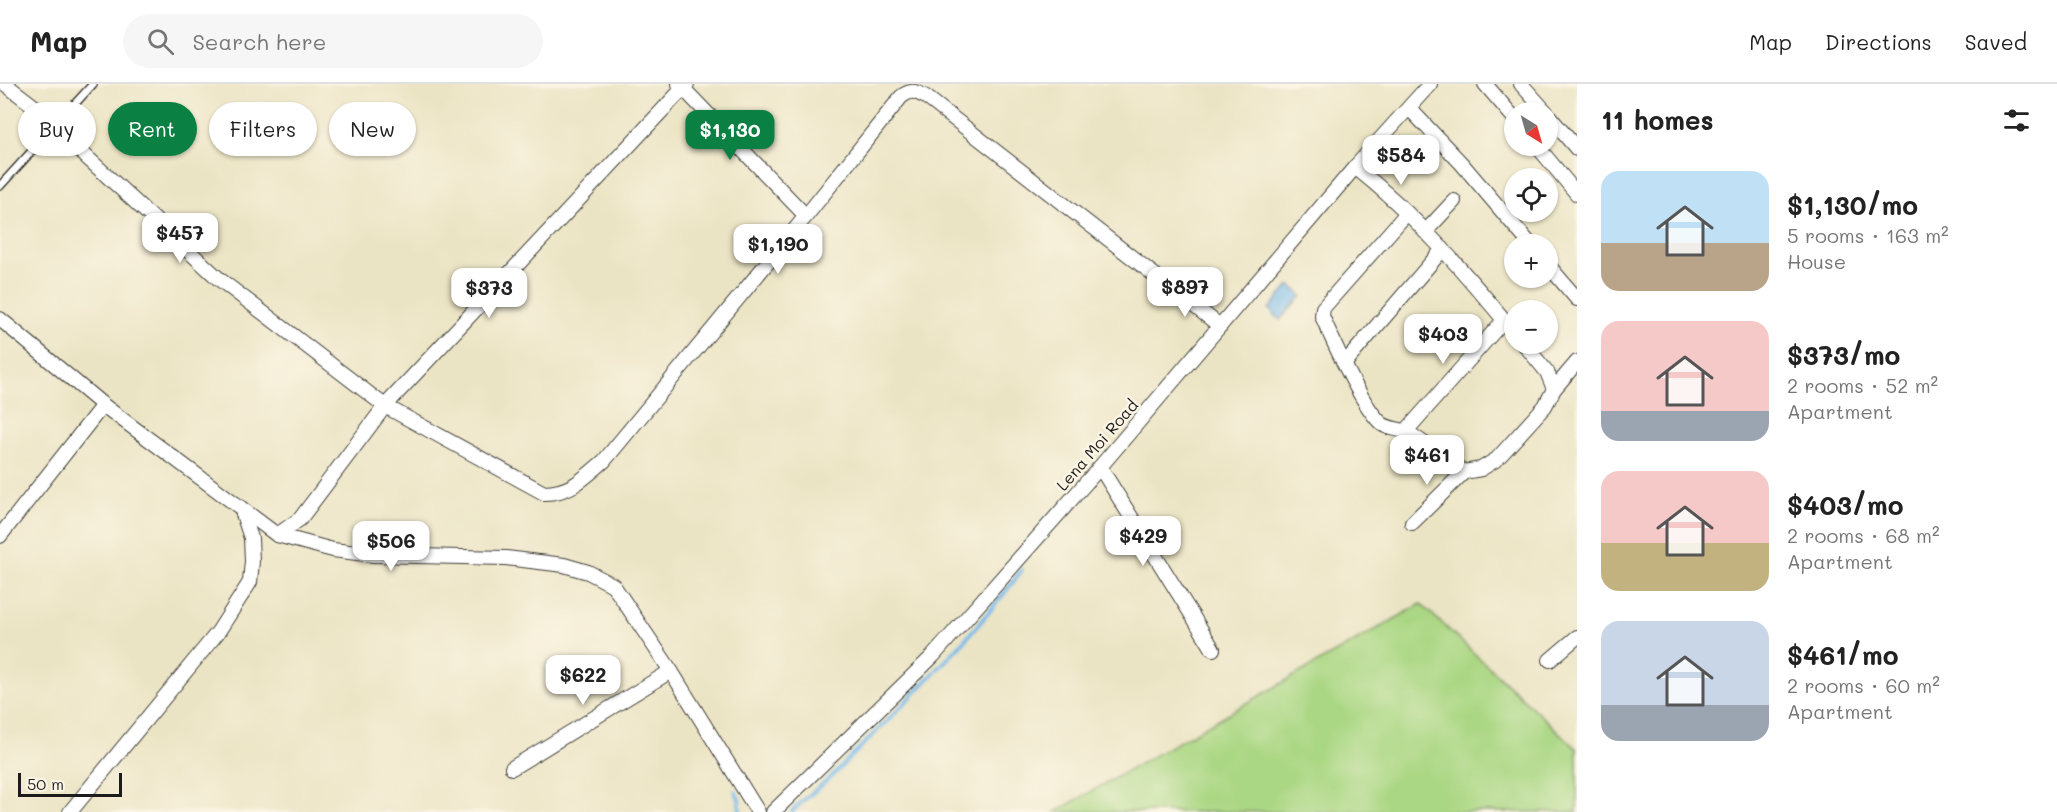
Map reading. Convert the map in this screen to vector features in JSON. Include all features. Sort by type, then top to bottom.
[{"type":"street","points":[[5,84],[29,102]]},
{"type":"street","name":"Lena Moi Road","points":[[773,812],[933,656],[1100,467],[1355,167],[1430,84]]},
{"type":"street","points":[[1485,84],[1504,106]]},
{"type":"street","points":[[1521,84],[1537,102]]},
{"type":"street","points":[[277,535],[300,519],[385,406],[683,86],[806,216]]},
{"type":"street","points":[[85,156],[219,279],[385,406],[544,493],[563,491],[573,487],[604,461],[907,92],[915,91],[935,104],[1220,326]]},
{"type":"street","points":[[1408,108],[1462,164],[1522,234]]},
{"type":"street","points":[[1558,127],[1577,149]]},
{"type":"street","points":[[1545,156],[1577,194]]},
{"type":"street","points":[[1355,167],[1375,183],[1443,249],[1504,320],[1406,431]]},
{"type":"street","points":[[1425,232],[1454,201]]},
{"type":"street","points":[[1407,213],[1323,308],[1322,316],[1367,404],[1382,423],[1394,430],[1406,431],[1464,472]]},
{"type":"street","points":[[1345,363],[1443,249]]},
{"type":"street","points":[[1558,277],[1577,299]]},
{"type":"street","points":[[0,319],[103,405],[277,535],[333,550],[373,555],[506,558],[564,566],[588,572],[613,585],[671,671],[758,812]]},
{"type":"street","points":[[1532,354],[1546,372],[1554,389]]},
{"type":"street","points":[[1412,523],[1464,472],[1481,469],[1497,459],[1545,406],[1554,389],[1577,362]]},
{"type":"street","points":[[0,536],[103,405]]},
{"type":"street","points":[[1100,467],[1213,649]]},
{"type":"street","points":[[70,812],[218,632],[250,582],[251,538],[241,508]]},
{"type":"street","points":[[1550,660],[1577,637]]},
{"type":"street","points":[[512,768],[671,671]]},
{"type":"lane","points":[[77,102],[93,84]]},
{"type":"lane","points":[[0,186],[28,156]]},
{"type":"green space","points":[[1421,604],[1577,749],[1577,812],[1055,812]]},
{"type":"water","points":[[1290,285],[1302,296],[1280,320],[1269,309]]},
{"type":"waterway","points":[[792,812],[831,777],[933,674],[979,624],[1022,570]]},
{"type":"waterway","points":[[735,791],[739,799],[740,812]]}]
